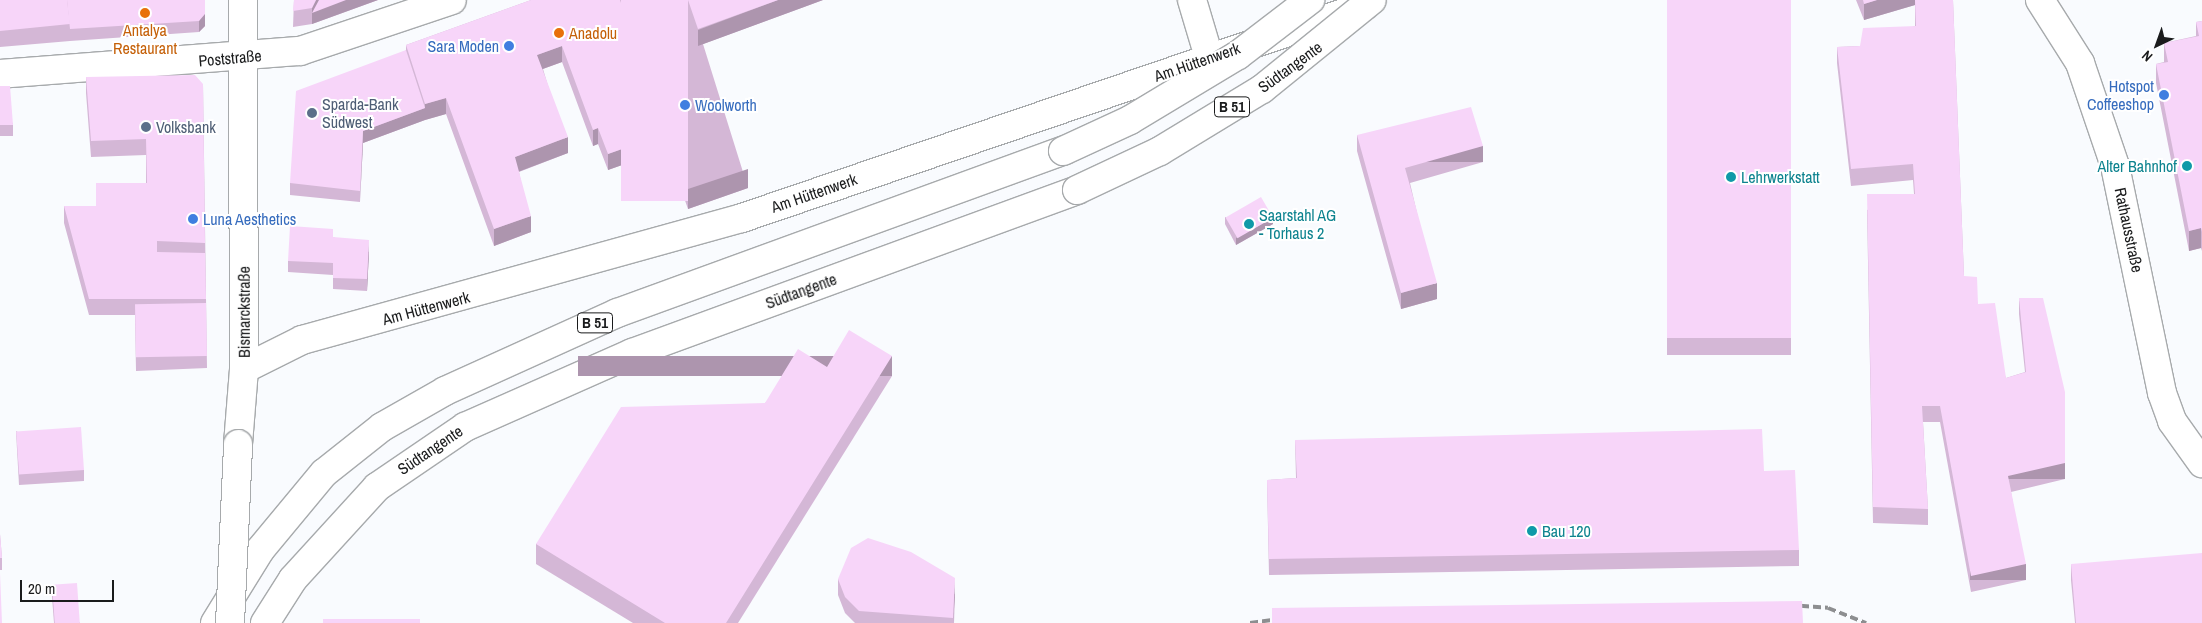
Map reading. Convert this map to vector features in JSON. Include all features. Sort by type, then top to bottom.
[{"type":"main road","name":"Bismarckstraße","points":[[230,623],[238,444],[244,368],[241,59],[243,0]]},
{"type":"main road","name":"Poststraße","points":[[0,74],[241,59],[300,51],[452,0]]},
{"type":"main road","points":[[1192,0],[1209,58]]},
{"type":"main road","name":"B 51","points":[[215,623],[260,550],[324,473],[382,428],[445,391],[617,314],[1063,151],[1130,120],[1238,55],[1310,0]]},
{"type":"main road","name":"Südtangente","points":[[265,623],[293,579],[377,487],[465,427],[632,353],[1077,190],[1160,151],[1262,88],[1372,0]]},
{"type":"main road","name":"Am Hüttenwerk","points":[[244,368],[302,340],[742,218],[1380,0]]},
{"type":"main road","name":"Rathausstraße","points":[[2040,0],[2080,63],[2115,166],[2162,393],[2172,421],[2202,463]]},
{"type":"building","points":[[0,0],[67,0],[70,24],[0,31]]},
{"type":"building","points":[[67,0],[205,0],[205,14],[199,21],[70,29]]},
{"type":"building","points":[[294,0],[316,0],[312,8],[293,11]]},
{"type":"building","points":[[319,0],[346,0],[312,13]]},
{"type":"building","points":[[531,0],[620,0],[671,149],[646,159],[639,143],[608,154],[598,128],[593,130],[562,46],[537,55],[568,137],[515,157],[531,216],[494,229],[446,98],[425,104],[406,45]]},
{"type":"building","points":[[621,0],[688,0],[688,201],[621,201]]},
{"type":"building","points":[[688,0],[778,0],[698,29]]},
{"type":"building","name":"Lehrwerkstatt","points":[[1667,0],[1791,0],[1791,338],[1667,338]]},
{"type":"building","points":[[1863,0],[1877,0],[1864,4]]},
{"type":"building","points":[[1915,0],[1953,0],[1964,276],[1977,277],[1978,304],[1995,303],[2006,378],[2026,372],[2019,298],[2043,298],[2065,392],[2065,463],[2008,476],[2026,564],[1971,576],[1940,406],[1922,406],[1928,509],[1873,507],[1867,194],[1915,194],[1913,164],[1851,169],[1837,47],[1860,46],[1863,28],[1916,26]]},
{"type":"building","name":"Alter Bahnhof","points":[[2202,21],[2202,232],[2201,228],[2189,231],[2156,64],[2168,62],[2164,43],[2199,36],[2196,22]]},
{"type":"building","points":[[406,50],[425,108],[363,131],[360,191],[290,183],[296,91]]},
{"type":"building","points":[[195,75],[203,84],[205,243],[157,241],[157,252],[205,253],[206,299],[89,299],[64,206],[96,206],[96,183],[147,183],[146,139],[91,141],[86,77]]},
{"type":"building","points":[[0,86],[10,86],[13,125],[0,125]]},
{"type":"building","points":[[1471,107],[1483,146],[1405,168],[1437,283],[1401,293],[1357,135]]},
{"type":"building","name":"Saarstahl AG - Torhaus 2","points":[[1261,197],[1273,218],[1237,238],[1225,218]]},
{"type":"building","points":[[290,226],[333,229],[333,237],[369,240],[367,279],[333,278],[333,263],[288,261]]},
{"type":"building","points":[[206,303],[207,356],[136,357],[135,304]]},
{"type":"building","points":[[849,330],[892,356],[726,623],[665,623],[536,544],[621,407],[765,403],[798,349],[827,367]]},
{"type":"building","points":[[81,427],[84,470],[19,474],[16,432]]},
{"type":"building","name":"Bau 120","points":[[1762,429],[1764,471],[1795,470],[1799,550],[1269,559],[1267,480],[1297,478],[1295,440]]},
{"type":"building","points":[[0,534],[2,558],[0,558]]},
{"type":"building","points":[[868,538],[911,552],[955,578],[953,618],[859,611],[845,597],[838,579],[851,548]]},
{"type":"building","points":[[2202,553],[2202,623],[2076,623],[2071,564]]},
{"type":"building","points":[[0,573],[2,623],[0,623]]},
{"type":"building","points":[[77,583],[80,623],[55,623],[52,585]]},
{"type":"building","points":[[1802,601],[1803,623],[1272,623],[1272,608]]},
{"type":"building","points":[[323,619],[420,619],[420,623],[323,623]]},
{"type":"railway","points":[[1789,605],[1828,608],[1866,623]]},
{"type":"railway","points":[[1250,623],[1287,618]]},
{"type":"place","name":"Antalya Restaurant","points":[[145,13]]},
{"type":"place","name":"Anadolu","points":[[559,33]]},
{"type":"place","name":"Sara Moden","points":[[509,46]]},
{"type":"place","name":"Hotspot Coffeeshop","points":[[2164,95]]},
{"type":"place","name":"Woolworth","points":[[685,105]]},
{"type":"place","name":"Sparda-Bank Südwest","points":[[312,113]]},
{"type":"place","name":"Volksbank","points":[[146,127]]},
{"type":"place","name":"Alter Bahnhof","points":[[2187,166]]},
{"type":"place","name":"Lehrwerkstatt","points":[[1731,177]]},
{"type":"place","name":"Luna Aesthetics","points":[[193,219]]},
{"type":"place","name":"Saarstahl AG - Torhaus 2","points":[[1249,224]]},
{"type":"place","name":"Bau 120","points":[[1532,531]]}]
